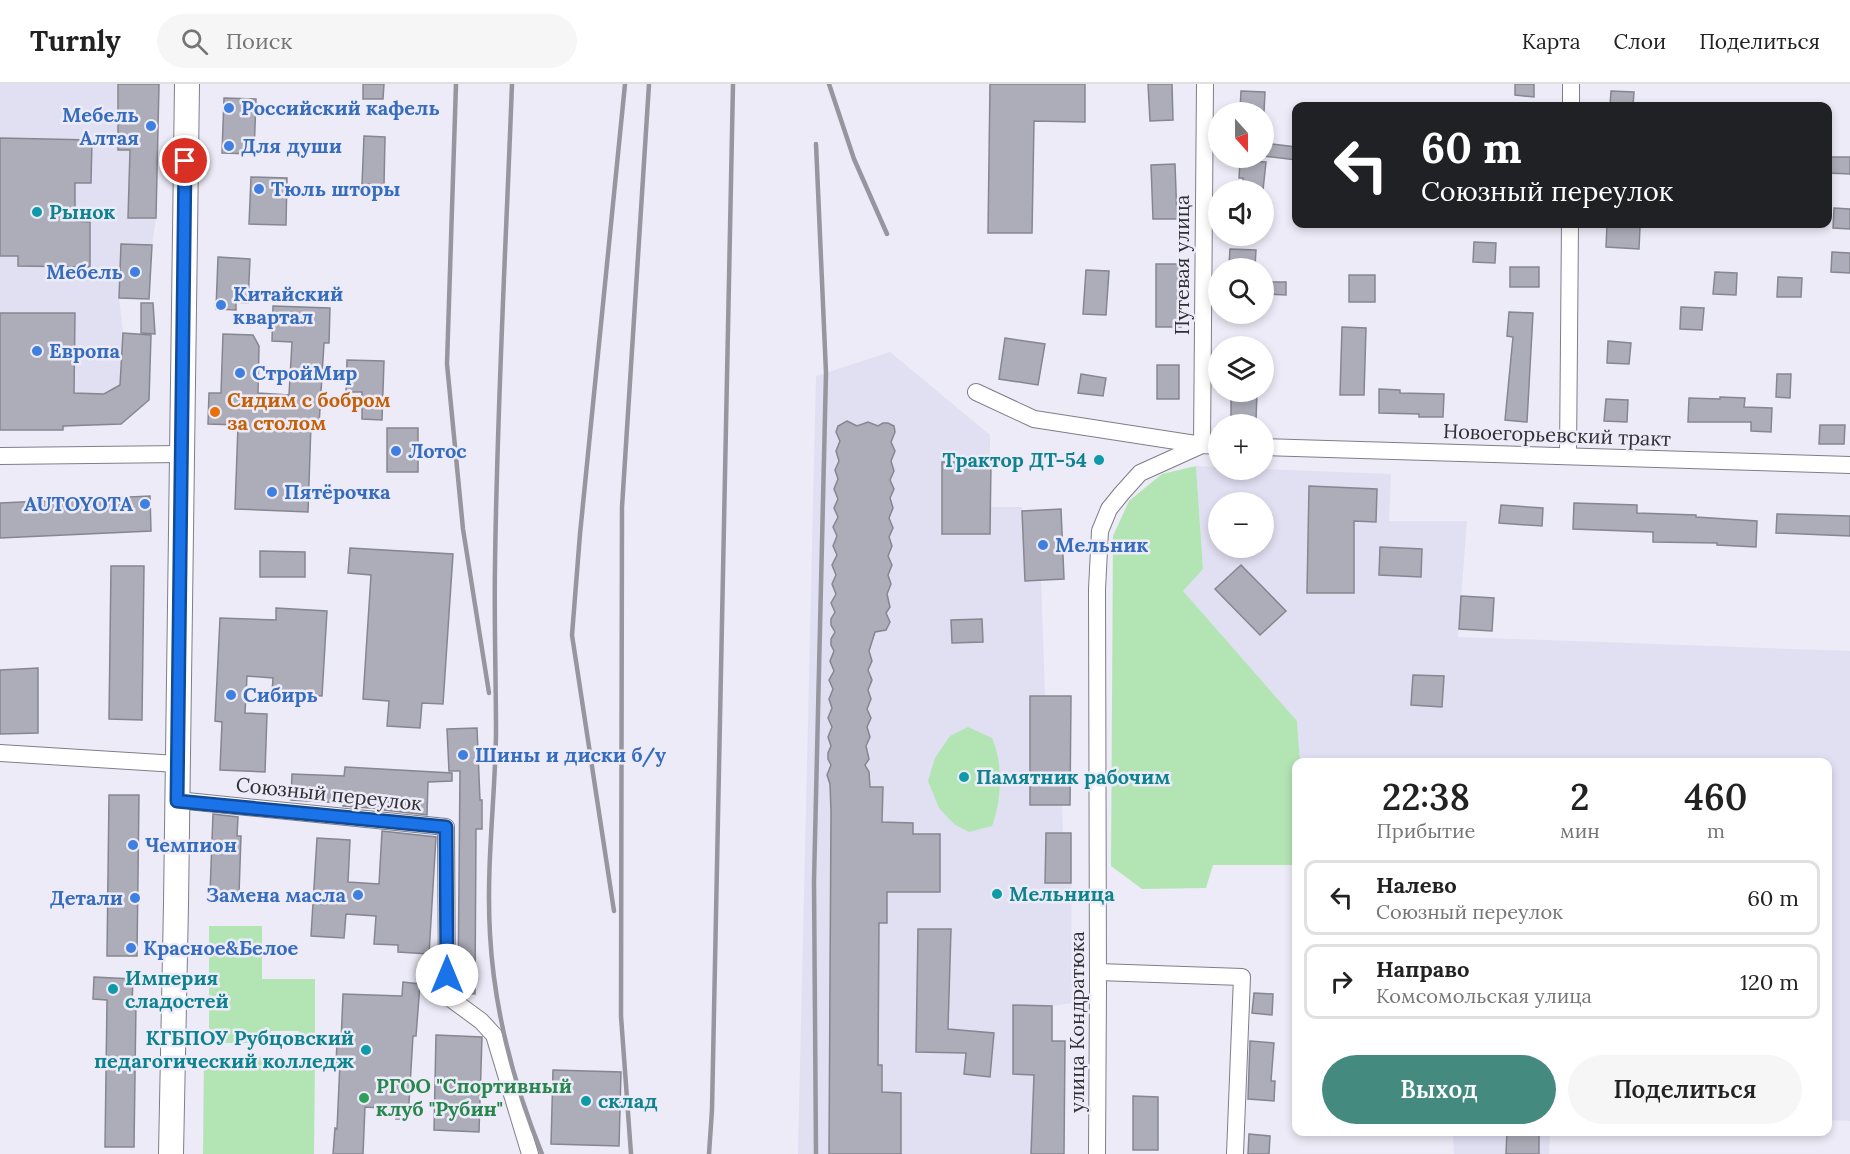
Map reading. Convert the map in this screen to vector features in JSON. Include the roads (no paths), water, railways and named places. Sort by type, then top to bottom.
[{"type":"main road","points":[[171,1154],[188,84]]},
{"type":"street","name":"Путевая улица","points":[[1205,84],[1210,414]]},
{"type":"street","points":[[1571,84],[1571,102]]},
{"type":"street","points":[[1568,456],[1570,228]]},
{"type":"street","points":[[976,392],[1034,419],[1208,446]]},
{"type":"street","name":"улица Кондратюка","points":[[1097,1154],[1097,590],[1100,531],[1108,509],[1140,473],[1208,447]]},
{"type":"street","name":"Новоегорьевский тракт","points":[[1274,447],[1850,465]]},
{"type":"street","points":[[0,456],[182,454]]},
{"type":"street","points":[[0,753],[177,764]]},
{"type":"street","name":"Союзный переулок","points":[[177,801],[446,827],[447,996],[481,1021],[494,1035],[530,1154]]},
{"type":"street","points":[[1098,972],[1242,976],[1235,1154]]},
{"type":"railway","points":[[456,84],[447,364],[463,529],[489,693]]},
{"type":"railway","points":[[512,84],[498,445],[495,587],[496,734],[489,909],[492,962],[507,1046],[514,1074],[542,1154]]},
{"type":"railway","points":[[614,911],[572,635],[625,84]]},
{"type":"railway","points":[[631,1154],[621,1016],[622,507],[649,84]]},
{"type":"railway","points":[[709,1154],[712,1110],[733,84]]},
{"type":"railway","points":[[829,84],[854,159],[887,234]]},
{"type":"railway","points":[[816,144],[826,373],[814,881],[816,1154]]},
{"type":"place","name":"Российский кафель","points":[[229,108]]},
{"type":"place","name":"Мебель Алтая","points":[[151,126]]},
{"type":"place","name":"Для души","points":[[229,146]]},
{"type":"place","name":"Тюль шторы","points":[[259,189]]},
{"type":"place","name":"Рынок","points":[[37,212]]},
{"type":"place","name":"Мебель","points":[[135,272]]},
{"type":"place","name":"Китайский квартал","points":[[221,305]]},
{"type":"place","name":"Европа","points":[[37,351]]},
{"type":"place","name":"СтройМир","points":[[240,373]]},
{"type":"place","name":"Сидим с бобром за столом","points":[[215,412]]},
{"type":"place","name":"Лотос","points":[[396,451]]},
{"type":"place","name":"Трактор ДТ-54","points":[[1099,460]]},
{"type":"place","name":"Пятёрочка","points":[[272,492]]},
{"type":"place","name":"AUTOYOTA","points":[[145,504]]},
{"type":"place","name":"Мельник","points":[[1043,545]]},
{"type":"place","name":"Сибирь","points":[[231,695]]},
{"type":"place","name":"Шины и диски б/у","points":[[463,755]]},
{"type":"place","name":"Памятник рабочим","points":[[964,777]]},
{"type":"place","name":"Чемпион","points":[[133,845]]},
{"type":"place","name":"Мельница","points":[[997,894]]},
{"type":"place","name":"Замена масла","points":[[358,895]]},
{"type":"place","name":"Детали","points":[[135,898]]},
{"type":"place","name":"Красное&Белое","points":[[131,948]]},
{"type":"place","name":"Империя сладостей","points":[[113,989]]},
{"type":"place","name":"КГБПОУ Рубцовский педагогический колледж","points":[[366,1050]]},
{"type":"place","name":"РГОО \"Спортивный клуб \"Рубин\"","points":[[364,1098]]},
{"type":"place","name":"склад","points":[[586,1101]]}]
